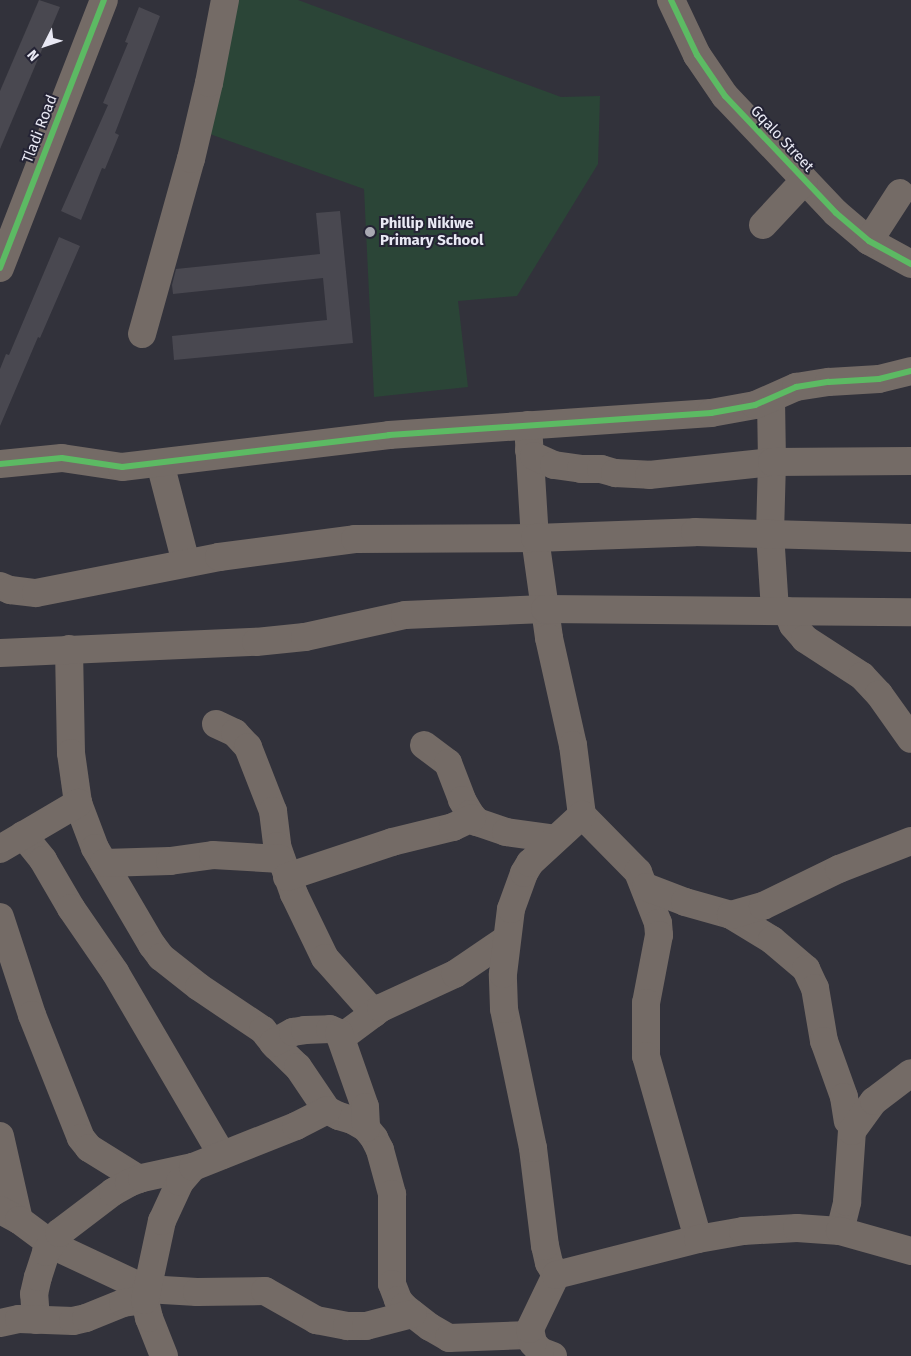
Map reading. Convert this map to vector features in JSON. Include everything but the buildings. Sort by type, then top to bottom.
[{"type":"street","name":"Tladi Road","points":[[0,268],[104,0]]},
{"type":"street","points":[[142,334],[191,159],[209,83],[225,0]]},
{"type":"street","name":"Gqalo Street","points":[[671,0],[710,76],[725,96],[804,181],[869,241],[911,264]]},
{"type":"street","points":[[763,225],[804,181]]},
{"type":"street","points":[[869,241],[900,193]]},
{"type":"street","points":[[0,464],[62,458],[115,467],[285,449],[389,435],[528,438],[755,406],[796,388],[829,382],[879,379],[911,371]]},
{"type":"street","points":[[771,399],[770,533],[781,611],[805,639],[862,676],[879,694],[911,739]]},
{"type":"street","points":[[528,438],[534,456],[554,465],[623,474],[649,475],[772,462],[911,461]]},
{"type":"street","points":[[528,438],[535,538],[545,609],[574,745],[582,815],[633,866],[646,887],[660,931],[646,1003],[646,1056],[698,1239]]},
{"type":"street","points":[[160,463],[186,563]]},
{"type":"street","points":[[0,586],[10,590],[36,593],[186,563],[275,548],[355,539],[535,538],[695,532],[911,538]]},
{"type":"street","points":[[0,653],[256,642],[304,637],[405,615],[545,609],[911,612]]},
{"type":"street","points":[[69,650],[71,753],[78,803],[95,848],[161,957],[199,987],[257,1025],[298,1067],[327,1110],[366,1128],[380,1150],[392,1194],[392,1284],[398,1300],[452,1347],[530,1335]]},
{"type":"street","points":[[216,724],[235,733],[248,747],[273,811],[284,868],[325,958],[374,1013]]},
{"type":"street","points":[[424,745],[448,763],[462,800],[472,818],[494,829],[556,840]]},
{"type":"street","points":[[0,849],[78,803]]},
{"type":"street","points":[[556,1275],[549,1263],[545,1246],[533,1148],[504,1009],[506,940],[511,909],[524,873],[530,863],[582,815]]},
{"type":"street","points":[[104,863],[170,861],[213,855],[284,868],[453,827],[472,818]]},
{"type":"street","points":[[23,835],[43,860],[71,908],[115,972],[222,1155]]},
{"type":"street","points":[[731,915],[763,906],[839,869],[911,841]]},
{"type":"street","points":[[646,887],[685,902],[731,915],[772,940],[802,965],[809,974],[814,988],[824,1041],[847,1107],[848,1121]]},
{"type":"street","points":[[0,917],[32,1015],[81,1138],[89,1148],[138,1179]]},
{"type":"street","points":[[342,1037],[374,1013],[455,974],[506,940]]},
{"type":"street","points":[[273,1042],[292,1032],[305,1030],[334,1030],[342,1037],[366,1107],[366,1128]]},
{"type":"street","points":[[840,1231],[848,1202],[852,1131],[874,1101],[911,1073]]},
{"type":"street","points":[[36,1320],[34,1294],[50,1244],[59,1233],[112,1192],[138,1179],[193,1167],[296,1126],[327,1110]]},
{"type":"street","points":[[0,1136],[9,1215],[50,1244],[145,1294]]},
{"type":"street","points":[[164,1356],[148,1318],[145,1294],[162,1220],[172,1195],[193,1167]]},
{"type":"street","points":[[556,1275],[698,1239],[743,1231],[797,1228],[840,1231],[911,1251]]},
{"type":"street","points":[[553,1356],[536,1347],[530,1335],[530,1329],[556,1275]]},
{"type":"street","points":[[3,1318],[73,1321],[86,1318],[145,1294],[197,1292],[265,1292],[310,1317],[347,1326],[366,1326],[412,1314]]},
{"type":"green space","points":[[234,0],[298,0],[561,97],[600,96],[598,164],[517,296],[458,301],[468,387],[374,397],[364,189],[207,133]]},
{"type":"cycle path","points":[[0,268],[104,0]]},
{"type":"cycle path","points":[[671,0],[697,55],[725,96],[836,213],[869,241],[911,264]]},
{"type":"cycle path","points":[[0,464],[62,458],[122,467],[389,435],[711,413],[755,405],[796,387],[829,382],[879,379],[911,371]]},
{"type":"place","name":"Phillip Nikiwe Primary School","points":[[370,232]]}]
